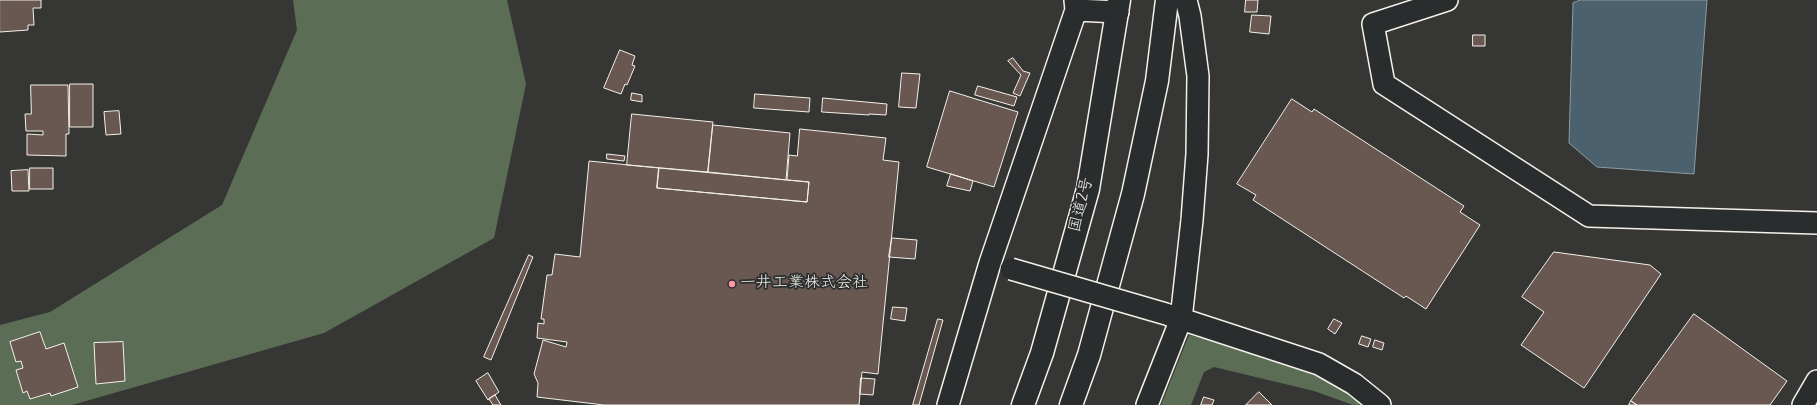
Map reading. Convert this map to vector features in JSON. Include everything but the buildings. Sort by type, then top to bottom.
[{"type":"highway","points":[[1071,405],[1089,355],[1133,194],[1157,81],[1167,0]]},
{"type":"highway","name":"国道2号","points":[[1023,405],[1042,354],[1088,189],[1119,6]]},
{"type":"street","points":[[1147,405],[1174,316],[1197,154],[1198,76],[1190,16],[1186,0]]},
{"type":"street","points":[[1448,0],[1373,24],[1384,84],[1589,216],[1817,223]]},
{"type":"street","points":[[948,405],[990,263],[1075,5],[1119,6]]},
{"type":"street","points":[[990,263],[1174,316],[1319,364],[1354,384],[1380,405]]},
{"type":"street","points":[[1803,405],[1817,381]]},
{"type":"green space","points":[[293,0],[507,0],[526,84],[494,238],[324,333],[72,405],[0,405],[0,325],[50,312],[222,205],[297,30]]},
{"type":"green space","points":[[1189,335],[1228,345],[1320,375],[1360,399],[1359,405],[1353,405],[1314,391],[1214,367],[1204,372],[1191,405],[1161,405]]},
{"type":"water","points":[[1581,0],[1707,0],[1694,174],[1597,167],[1569,143],[1573,3]]},
{"type":"place","name":"一井工業株式会社","points":[[732,284]]}]
